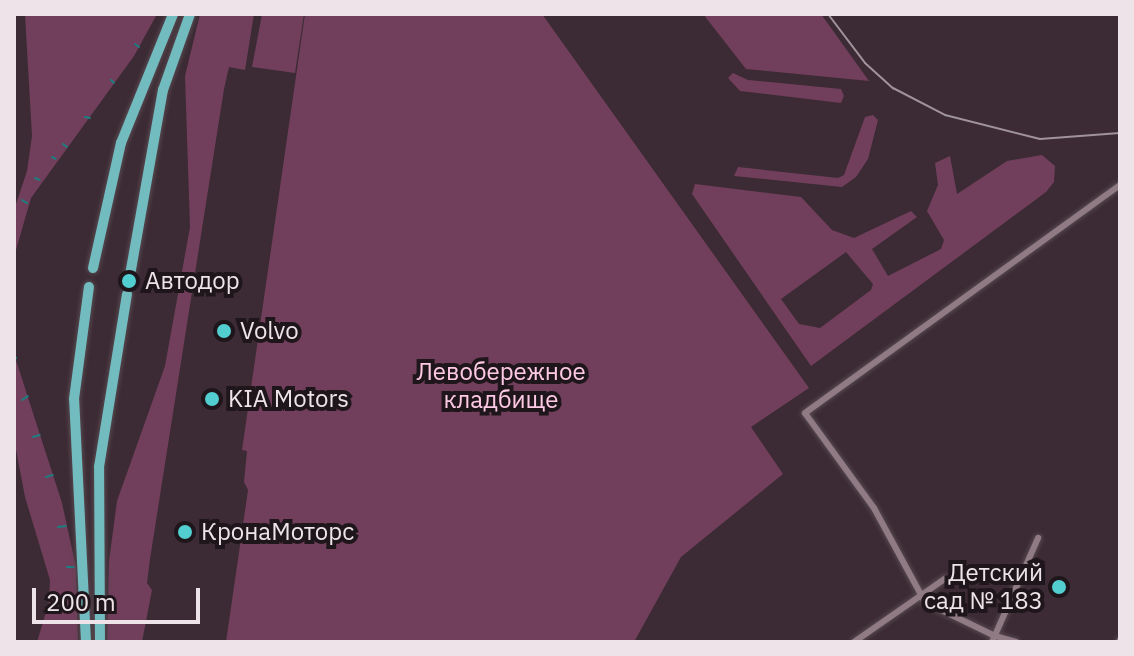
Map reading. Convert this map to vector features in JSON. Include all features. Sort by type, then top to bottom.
[{"type":"highway","points":[[93,268],[124,133],[173,14]]},
{"type":"highway","points":[[130,275],[163,90],[190,14]]},
{"type":"highway","points":[[86,642],[85,565],[74,399],[89,287]]},
{"type":"highway","points":[[100,642],[99,467],[127,294]]},
{"type":"street","points":[[1016,642],[994,639],[931,606],[921,597],[874,508],[805,413],[1120,185]]},
{"type":"street","points":[[994,639],[1038,538]]},
{"type":"street","points":[[860,641],[946,578]]},
{"type":"green space","points":[[25,14],[157,14],[134,56],[31,198],[14,257],[14,210],[27,171],[32,136]]},
{"type":"green space","points":[[200,14],[254,14],[245,70],[229,67],[224,89],[150,559],[147,583],[152,590],[142,642],[107,642],[109,561],[117,501],[165,366],[190,227],[185,76]]},
{"type":"green space","points":[[262,14],[304,14],[295,73],[252,67]]},
{"type":"green space","name":"Левобережное кладбище","points":[[305,14],[542,14],[809,388],[751,427],[783,474],[681,557],[634,642],[226,642],[248,490],[244,482],[247,451],[242,450]]},
{"type":"green space","points":[[703,14],[821,14],[869,81],[746,69]]},
{"type":"green space","points":[[733,73],[748,80],[841,89],[844,96],[841,103],[740,91],[728,78]]},
{"type":"green space","points":[[873,115],[878,120],[868,159],[856,177],[842,187],[734,176],[738,167],[838,178],[844,175],[865,117]]},
{"type":"green space","points":[[1042,155],[1055,166],[1054,182],[1046,192],[811,366],[692,194],[695,184],[801,197],[832,230],[854,238],[911,211],[917,217],[872,249],[888,276],[941,249],[944,240],[927,211],[938,185],[935,163],[950,156],[957,194],[1007,161]],"holes":[[[846,252],[873,284],[871,290],[820,328],[799,324],[781,299]]]},
{"type":"green space","points":[[14,354],[62,503],[76,567],[78,642],[37,642],[49,602],[50,580],[25,497],[14,439]]},
{"type":"waterway","points":[[135,44],[139,47]]},
{"type":"waterway","points":[[111,80],[114,83]]},
{"type":"waterway","points":[[85,117],[90,118]]},
{"type":"waterway","points":[[63,144],[67,147]]},
{"type":"waterway","points":[[52,157],[56,159]]},
{"type":"waterway","points":[[35,178],[40,180]]},
{"type":"waterway","points":[[22,200],[27,203]]},
{"type":"waterway","points":[[22,400],[28,396]]},
{"type":"waterway","points":[[33,437],[40,435]]},
{"type":"waterway","points":[[46,477],[53,475]]},
{"type":"waterway","points":[[58,527],[66,526]]},
{"type":"waterway","points":[[67,567],[74,567]]},
{"type":"waterway","points":[[72,601],[77,602]]},
{"type":"waterway","points":[[74,642],[80,642]]},
{"type":"railway","points":[[828,14],[865,63],[893,88],[945,115],[1040,139],[1120,133]]},
{"type":"place","name":"Автодор","points":[[129,281]]},
{"type":"place","name":"Volvo","points":[[224,331]]},
{"type":"place","name":"KIA Motors","points":[[212,399]]},
{"type":"place","name":"КронаМоторс","points":[[185,532]]},
{"type":"place","name":"Детский сад № 183","points":[[1059,587]]}]
